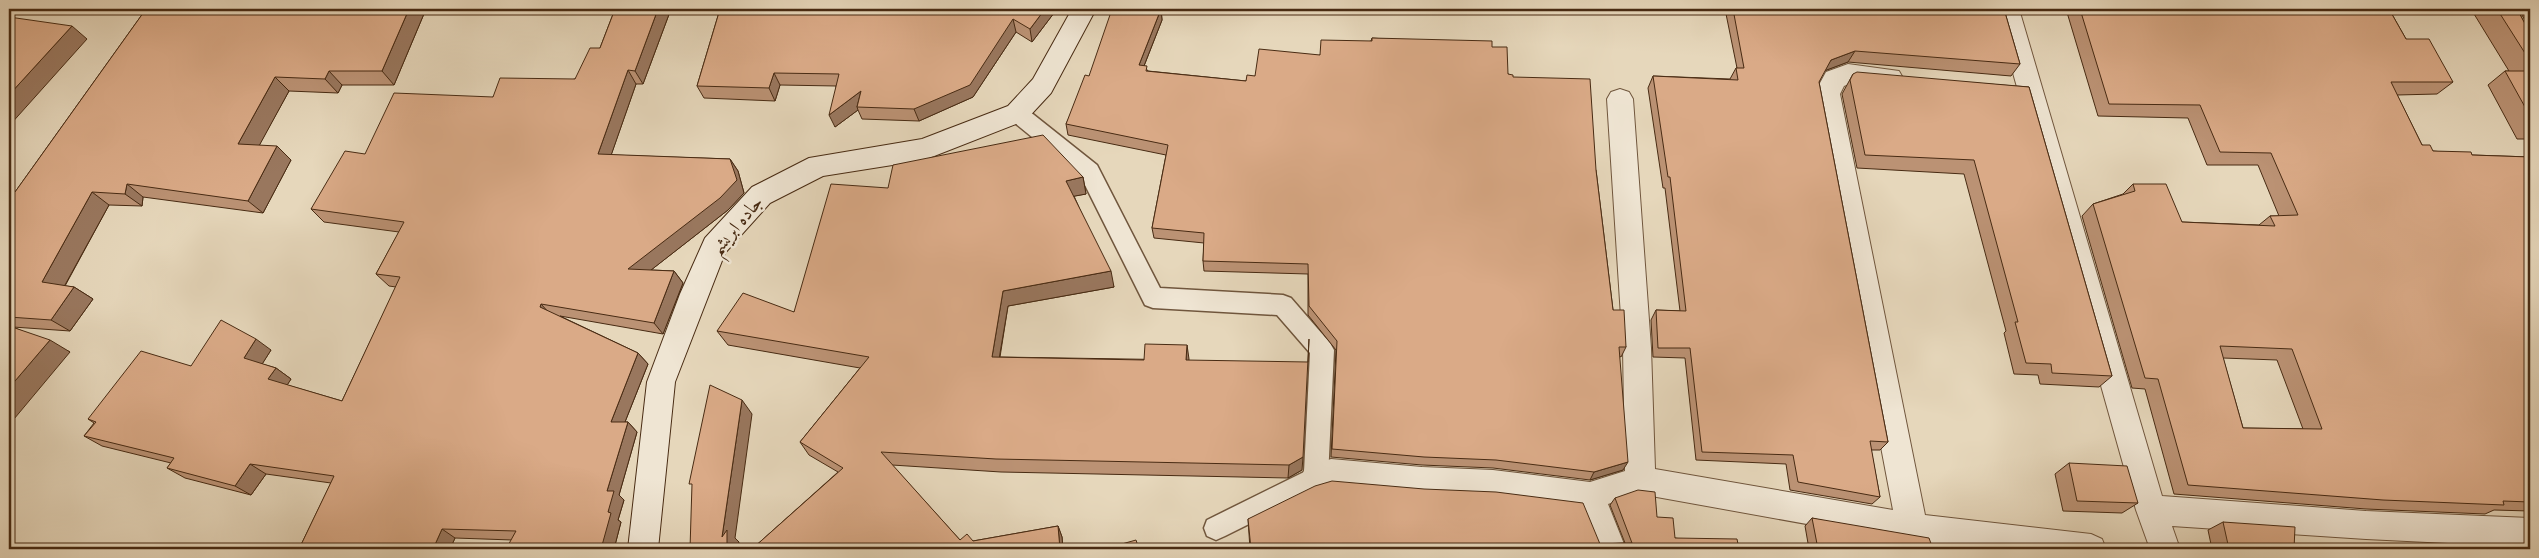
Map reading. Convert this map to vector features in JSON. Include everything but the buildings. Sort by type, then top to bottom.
[{"type":"street","name":"جاده ابریشم","points":[[643,549],[661,382],[694,294],[715,246],[761,195],[818,166],[924,149],[1017,113],[1042,86],[1084,9]]},
{"type":"street","points":[[2007,9],[2152,510],[2165,549]]},
{"type":"street","points":[[1912,528],[1827,94],[1835,79],[1848,74],[1915,80]]},
{"type":"street","points":[[2002,87],[2031,90]]},
{"type":"street","points":[[1620,100],[1637,348],[1640,480]]},
{"type":"street","points":[[1316,478],[1331,473],[1422,481],[1493,484],[1590,496],[1640,480],[1912,528],[2091,549]]},
{"type":"street","points":[[1590,496],[1611,549]]},
{"type":"street","points":[[2152,510],[2369,537],[2530,533]]},
{"type":"lane","points":[[1017,113],[1089,171],[1153,298],[1283,305],[1322,350],[1316,478],[1216,528]]}]
